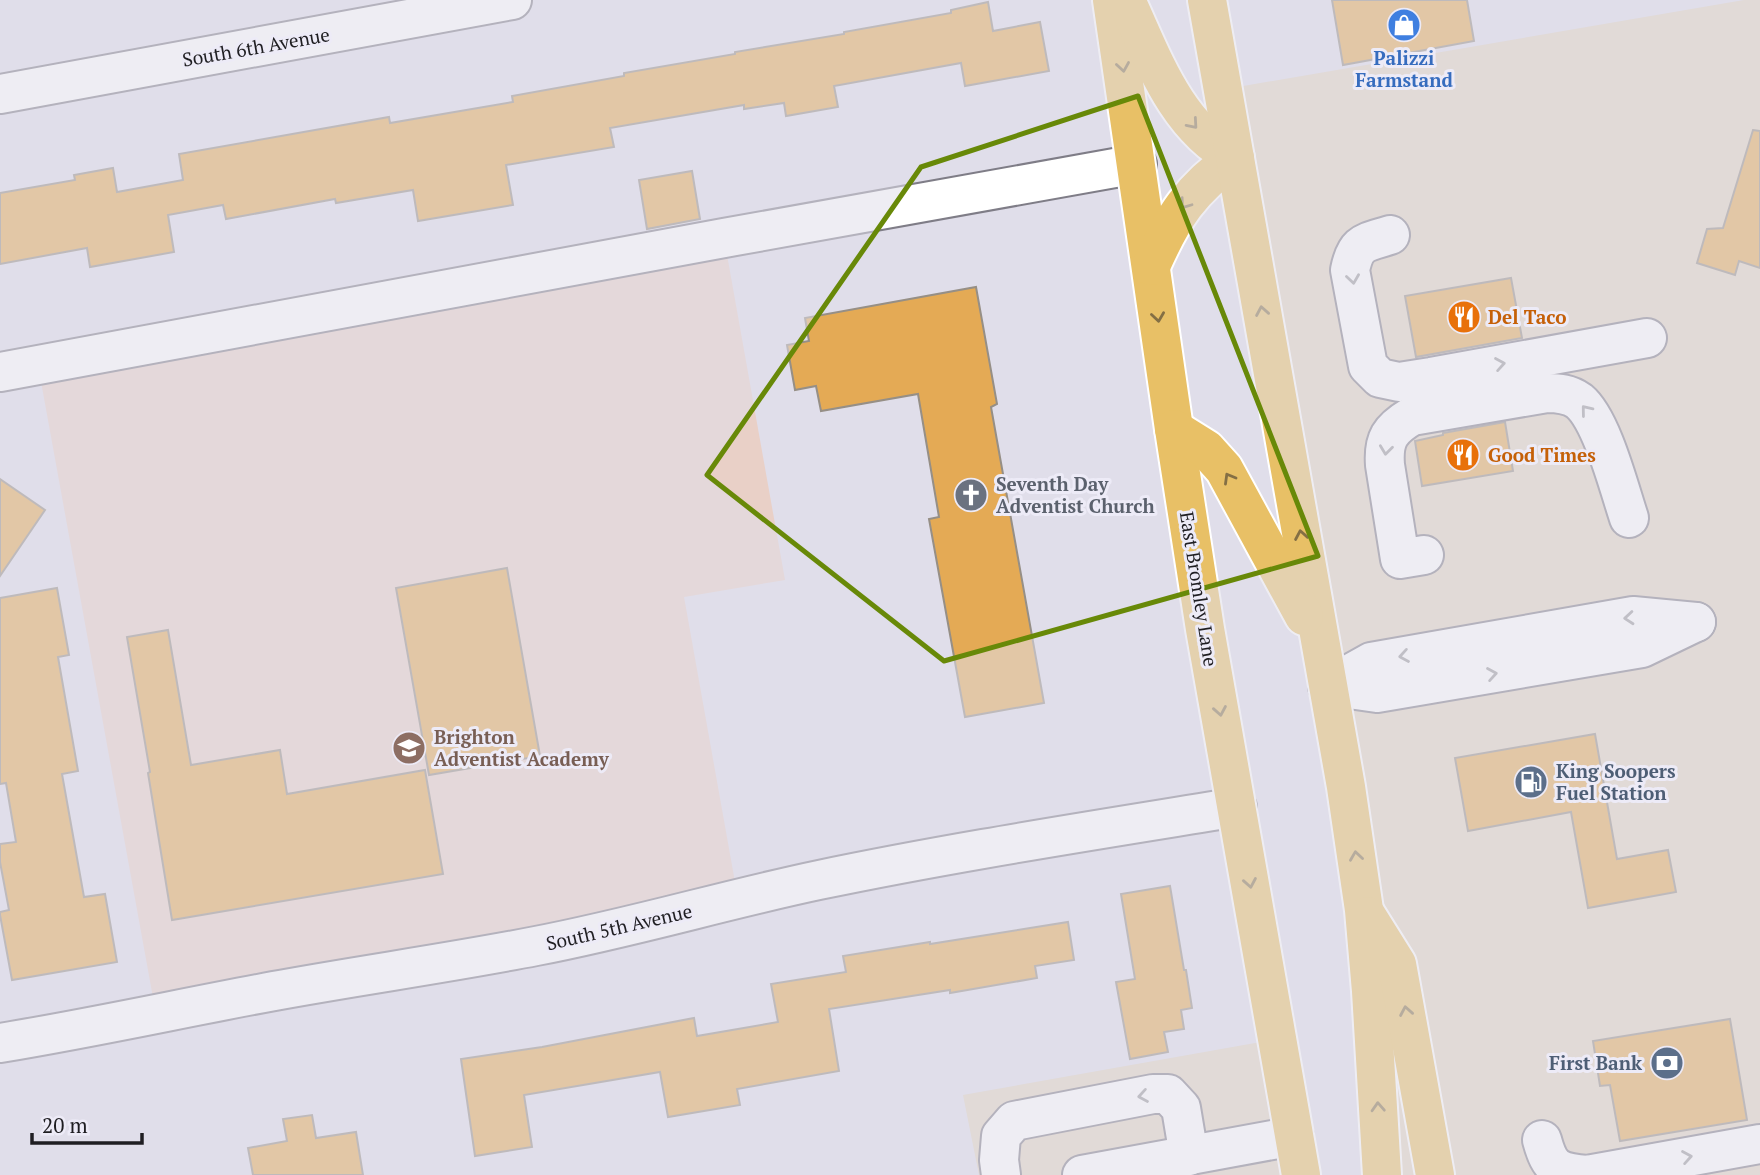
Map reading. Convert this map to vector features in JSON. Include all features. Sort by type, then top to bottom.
[{"type":"main road","name":"East Bromley Lane","points":[[1112,0],[1205,629],[1301,1175]]},
{"type":"main road","points":[[1125,0],[1169,92],[1181,110],[1219,150],[1235,158]]},
{"type":"main road","points":[[1207,0],[1346,787],[1364,910],[1382,1175]]},
{"type":"main road","points":[[1151,266],[1169,229],[1190,196],[1203,182],[1235,158]]},
{"type":"main road","points":[[1174,429],[1206,449],[1224,469],[1320,645]]},
{"type":"main road","points":[[1364,910],[1397,964],[1434,1175]]},
{"type":"street","name":"South 6th Avenue","points":[[0,94],[512,0]]},
{"type":"street","points":[[0,372],[1137,164]]},
{"type":"street","points":[[1390,235],[1362,243],[1353,255],[1350,270],[1368,366],[1380,378],[1399,382],[1647,338]]},
{"type":"street","points":[[1424,555],[1399,559],[1385,465],[1384,450],[1388,436],[1399,424],[1412,416],[1547,393],[1563,394],[1577,400],[1599,428],[1629,518]]},
{"type":"street","points":[[1633,616],[1696,622],[1642,648],[1587,658],[1377,693],[1328,686],[1371,662],[1633,616]]},
{"type":"street","name":"South 5th Avenue","points":[[0,1043],[273,991],[537,946],[865,871],[1237,807]]},
{"type":"street","points":[[1001,1175],[1001,1136],[1014,1121],[1153,1094],[1168,1094],[1181,1108],[1189,1156]]},
{"type":"street","points":[[1082,1175],[1294,1136]]},
{"type":"street","points":[[1542,1140],[1546,1157],[1556,1169],[1587,1175],[1760,1144]]},
{"type":"highlighted area","points":[[1138,96],[1318,556],[944,661],[707,475],[921,167]]},
{"type":"shaded area","points":[[1744,0],[1760,0],[1760,1175],[1372,1175],[1328,686],[1226,89]]},
{"type":"shaded area","name":"Brighton Adventist Academy","points":[[724,238],[785,580],[684,597],[738,899],[156,1014],[38,365]]},
{"type":"shaded area","points":[[1277,1039],[1301,1175],[979,1175],[963,1095]]},
{"type":"building","name":"Palizzi Farmstand","points":[[1332,0],[1467,0],[1474,41],[1343,65]]},
{"type":"building","points":[[988,2],[993,31],[1040,22],[1049,71],[965,86],[961,63],[834,86],[838,107],[786,116],[784,103],[744,109],[744,105],[610,128],[614,147],[506,165],[513,205],[418,221],[413,190],[336,203],[335,199],[226,219],[223,205],[168,215],[174,252],[90,267],[87,248],[0,264],[0,193],[75,180],[74,175],[113,168],[117,192],[183,180],[179,154],[389,117],[390,123],[513,102],[512,96],[951,13],[951,10]]},
{"type":"building","points":[[1753,130],[1760,131],[1760,268],[1739,261],[1735,275],[1697,263],[1707,229],[1723,228]]},
{"type":"building","points":[[692,171],[700,219],[647,229],[639,180]]},
{"type":"building","name":"Del Taco","points":[[1511,278],[1522,338],[1416,357],[1405,296]]},
{"type":"building","name":"Seventh Day Adventist Church","points":[[976,287],[997,404],[991,407],[1044,703],[965,717],[929,519],[939,517],[918,394],[821,411],[816,386],[795,390],[787,345],[809,341],[805,318]]},
{"type":"building","name":"Good Times","points":[[1505,422],[1513,471],[1422,486],[1415,441]]},
{"type":"building","points":[[0,479],[45,510],[0,576]]},
{"type":"building","points":[[507,568],[540,756],[429,775],[396,588]]},
{"type":"building","points":[[57,588],[69,655],[58,657],[78,771],[62,774],[84,897],[105,894],[117,962],[12,980],[0,915],[0,912],[9,910],[0,862],[0,844],[16,842],[6,783],[0,784],[0,598]]},
{"type":"building","points":[[168,630],[191,765],[280,750],[287,794],[425,770],[443,874],[172,920],[127,637]]},
{"type":"building","name":"King Soopers Fuel Station","points":[[1595,734],[1617,859],[1668,850],[1676,892],[1588,908],[1571,812],[1468,831],[1455,758]]},
{"type":"building","points":[[1170,886],[1192,1008],[1181,1010],[1184,1029],[1164,1032],[1168,1052],[1130,1059],[1116,982],[1135,979],[1121,894]]},
{"type":"building","points":[[1068,922],[1074,960],[1035,966],[1037,978],[829,1009],[839,1071],[737,1089],[740,1105],[668,1117],[660,1072],[524,1095],[532,1147],[475,1156],[461,1059],[542,1047],[694,1018],[697,1036],[778,1022],[771,984],[846,972],[843,956]]},
{"type":"building","name":"First Bank","points":[[1730,1019],[1747,1120],[1620,1141],[1610,1085],[1600,1086],[1593,1041]]},
{"type":"building","points":[[312,1115],[316,1138],[356,1132],[363,1175],[253,1175],[248,1148],[287,1141],[283,1119]]},
{"type":"place","name":"Palizzi Farmstand","points":[[1404,25]]},
{"type":"place","name":"Del Taco","points":[[1464,317]]},
{"type":"place","name":"Good Times","points":[[1463,455]]},
{"type":"place","name":"Seventh Day Adventist Church","points":[[971,495]]},
{"type":"place","name":"Brighton Adventist Academy","points":[[409,748]]},
{"type":"place","name":"King Soopers Fuel Station","points":[[1531,782]]},
{"type":"place","name":"First Bank","points":[[1667,1063]]}]
